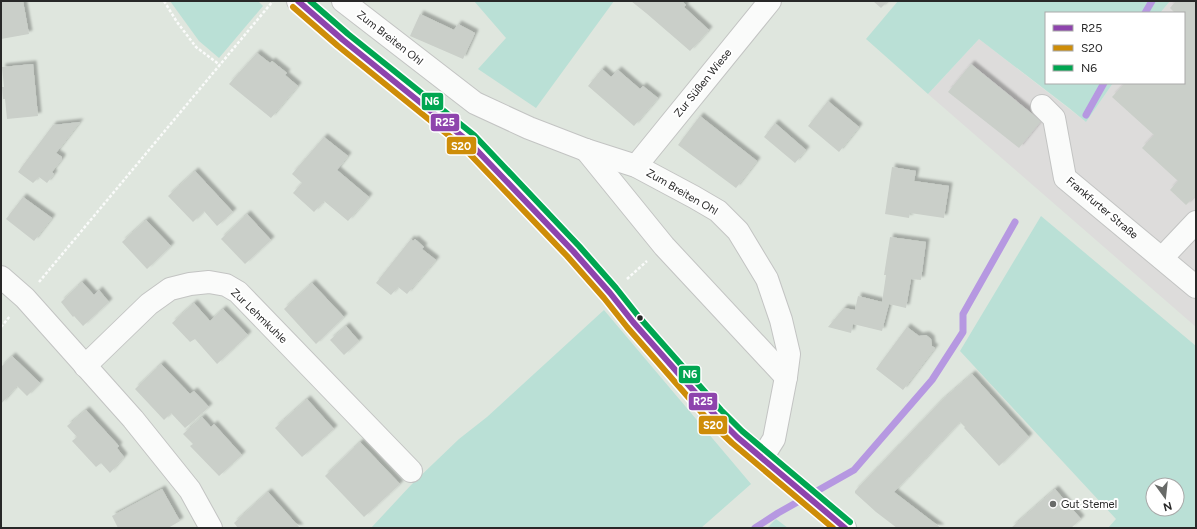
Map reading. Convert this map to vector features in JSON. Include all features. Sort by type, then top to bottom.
[{"type":"street","points":[[298,1],[343,40],[468,141],[573,251],[610,293],[632,322],[715,415],[737,437],[845,528]]},
{"type":"street","name":"Zum Breiten Ohl","points":[[343,1],[475,103],[529,128],[586,150],[636,166],[718,211],[738,231],[767,279],[781,320],[789,354],[774,438],[762,458]]},
{"type":"street","name":"Zur Süßen Wiese","points":[[636,166],[770,1]]},
{"type":"street","name":"Frankfurter Straße","points":[[1042,106],[1054,118],[1065,178],[1196,287]]},
{"type":"street","name":"Zum Breiten Ohl","points":[[586,150],[664,246],[786,377]]},
{"type":"street","points":[[1162,258],[1196,222]]},
{"type":"street","points":[[1,277],[25,298],[133,419],[190,490],[211,528]]},
{"type":"street","name":"Zur Lehmkuhle","points":[[85,366],[149,304],[170,290],[190,284],[209,282],[226,285],[238,292],[411,471]]},
{"type":"path","points":[[164,1],[177,22],[196,46],[220,65]]},
{"type":"path","points":[[1,327],[273,1]]},
{"type":"path","points":[[610,293],[664,246]]},
{"type":"shaded area","points":[[170,1],[258,1],[263,6],[219,58],[199,41]]},
{"type":"shaded area","points":[[474,1],[614,1],[536,108],[478,69],[506,38]]},
{"type":"shaded area","points":[[898,1],[1170,1],[1161,12],[1045,12],[1045,84],[1112,84],[1086,122],[979,39],[928,94],[866,39]]},
{"type":"shaded area","points":[[1170,1],[1196,1],[1196,327],[928,94],[979,39],[1086,122],[1112,84],[1185,84],[1185,12],[1161,12]]},
{"type":"shaded area","points":[[1041,216],[1196,346],[1196,528],[1108,528],[1116,519],[960,351]]},
{"type":"shaded area","points":[[604,310],[751,484],[701,528],[371,528],[411,485],[459,439],[487,417]]},
{"type":"shaded area","points":[[776,519],[788,528],[767,528]]},
{"type":"building","points":[[1,1],[23,1],[29,34],[1,39]]},
{"type":"building","points":[[631,1],[682,1],[686,5],[684,7],[709,30],[690,51]]},
{"type":"building","points":[[873,1],[888,1],[881,8]]},
{"type":"building","points":[[1176,1],[1196,1],[1196,197],[1195,196],[1186,205],[1170,190],[1178,181],[1142,148],[1154,135],[1112,97],[1124,84],[1185,84],[1185,12],[1174,12],[1170,8]]},
{"type":"building","points":[[420,14],[454,30],[458,24],[475,33],[463,59],[410,36]]},
{"type":"building","points":[[257,53],[270,63],[272,61],[287,73],[285,75],[298,86],[271,118],[229,84]]},
{"type":"building","points":[[33,64],[38,116],[7,119],[5,99],[3,99],[2,87],[4,87],[2,67]]},
{"type":"building","points":[[971,64],[1041,121],[1019,148],[948,92]]},
{"type":"building","points":[[602,69],[611,77],[618,70],[640,89],[643,86],[658,98],[634,126],[588,86]]},
{"type":"building","points":[[828,101],[859,127],[839,152],[808,126]]},
{"type":"building","points":[[700,116],[757,161],[736,188],[678,145]]},
{"type":"building","points":[[80,122],[56,153],[62,157],[62,159],[52,172],[54,174],[47,183],[39,177],[33,183],[18,172],[53,125]]},
{"type":"building","points":[[775,123],[806,150],[795,163],[764,137]]},
{"type":"building","points":[[324,137],[348,156],[337,170],[369,197],[348,221],[324,201],[314,212],[293,193],[302,183],[292,174]]},
{"type":"building","points":[[892,167],[916,171],[914,181],[949,186],[944,218],[910,213],[909,218],[885,214]]},
{"type":"building","points":[[195,171],[233,212],[217,226],[204,211],[193,222],[168,196]]},
{"type":"building","points":[[23,197],[52,218],[34,241],[6,219]]},
{"type":"building","points":[[247,214],[271,240],[245,264],[221,239]]},
{"type":"building","points":[[146,220],[171,246],[147,269],[122,242]]},
{"type":"building","points":[[890,237],[926,242],[921,280],[911,279],[906,308],[889,304],[882,331],[853,324],[851,333],[828,327],[844,308],[855,310],[858,296],[882,302],[886,275],[884,275]]},
{"type":"building","points":[[411,239],[413,241],[415,239],[424,247],[422,249],[436,260],[407,294],[398,287],[391,295],[376,283]]},
{"type":"building","points":[[82,282],[94,295],[99,290],[109,302],[83,326],[74,316],[73,317],[61,302]]},
{"type":"building","points":[[312,283],[344,317],[316,344],[284,309]]},
{"type":"building","points":[[194,303],[210,321],[223,309],[248,335],[217,364],[195,339],[190,342],[172,323]]},
{"type":"building","points":[[346,326],[359,341],[344,355],[330,340]]},
{"type":"building","points":[[907,327],[919,336],[926,335],[931,339],[932,346],[935,348],[903,390],[876,369]]},
{"type":"building","points":[[12,356],[40,383],[27,396],[17,386],[1,404],[1,367]]},
{"type":"building","points":[[161,364],[190,394],[194,391],[209,407],[185,428],[171,413],[164,420],[135,389]]},
{"type":"building","points":[[972,374],[1029,437],[999,466],[960,422],[894,492],[941,528],[897,528],[876,512],[855,493],[855,491],[940,402]]},
{"type":"building","points":[[307,399],[334,429],[302,457],[275,428]]},
{"type":"building","points":[[86,410],[119,446],[117,448],[124,457],[110,473],[101,463],[96,467],[72,441],[77,437],[67,426]]},
{"type":"building","points":[[202,417],[211,427],[214,424],[242,455],[219,476],[190,446],[193,444],[183,434]]},
{"type":"building","points":[[360,442],[400,484],[364,517],[325,476]]},
{"type":"building","points":[[162,489],[180,521],[168,528],[118,528],[112,516]]},
{"type":"building","name":"Gut Stemel","points":[[1055,489],[1081,519],[1071,528],[1011,528]]},
{"type":"building","points":[[268,492],[300,528],[238,528],[234,523]]},
{"type":"waterway","points":[[1146,12],[1152,1]]},
{"type":"waterway","points":[[1086,115],[1103,84]]},
{"type":"waterway","points":[[755,528],[778,513],[854,470],[932,380],[963,332],[963,314],[1015,222]]},
{"type":"transit line","name":"R25","points":[[298,1],[343,40],[468,141],[573,251],[715,415],[737,437],[845,528]]},
{"type":"transit line","name":"N6","points":[[310,1],[348,34],[474,135],[579,246],[721,410],[742,431],[850,522]]},
{"type":"transit line","name":"S20","points":[[293,7],[338,46],[463,147],[567,256],[709,421],[732,443],[833,528]]},
{"type":"place","name":"Gut Stemel","points":[[1053,504]]}]
